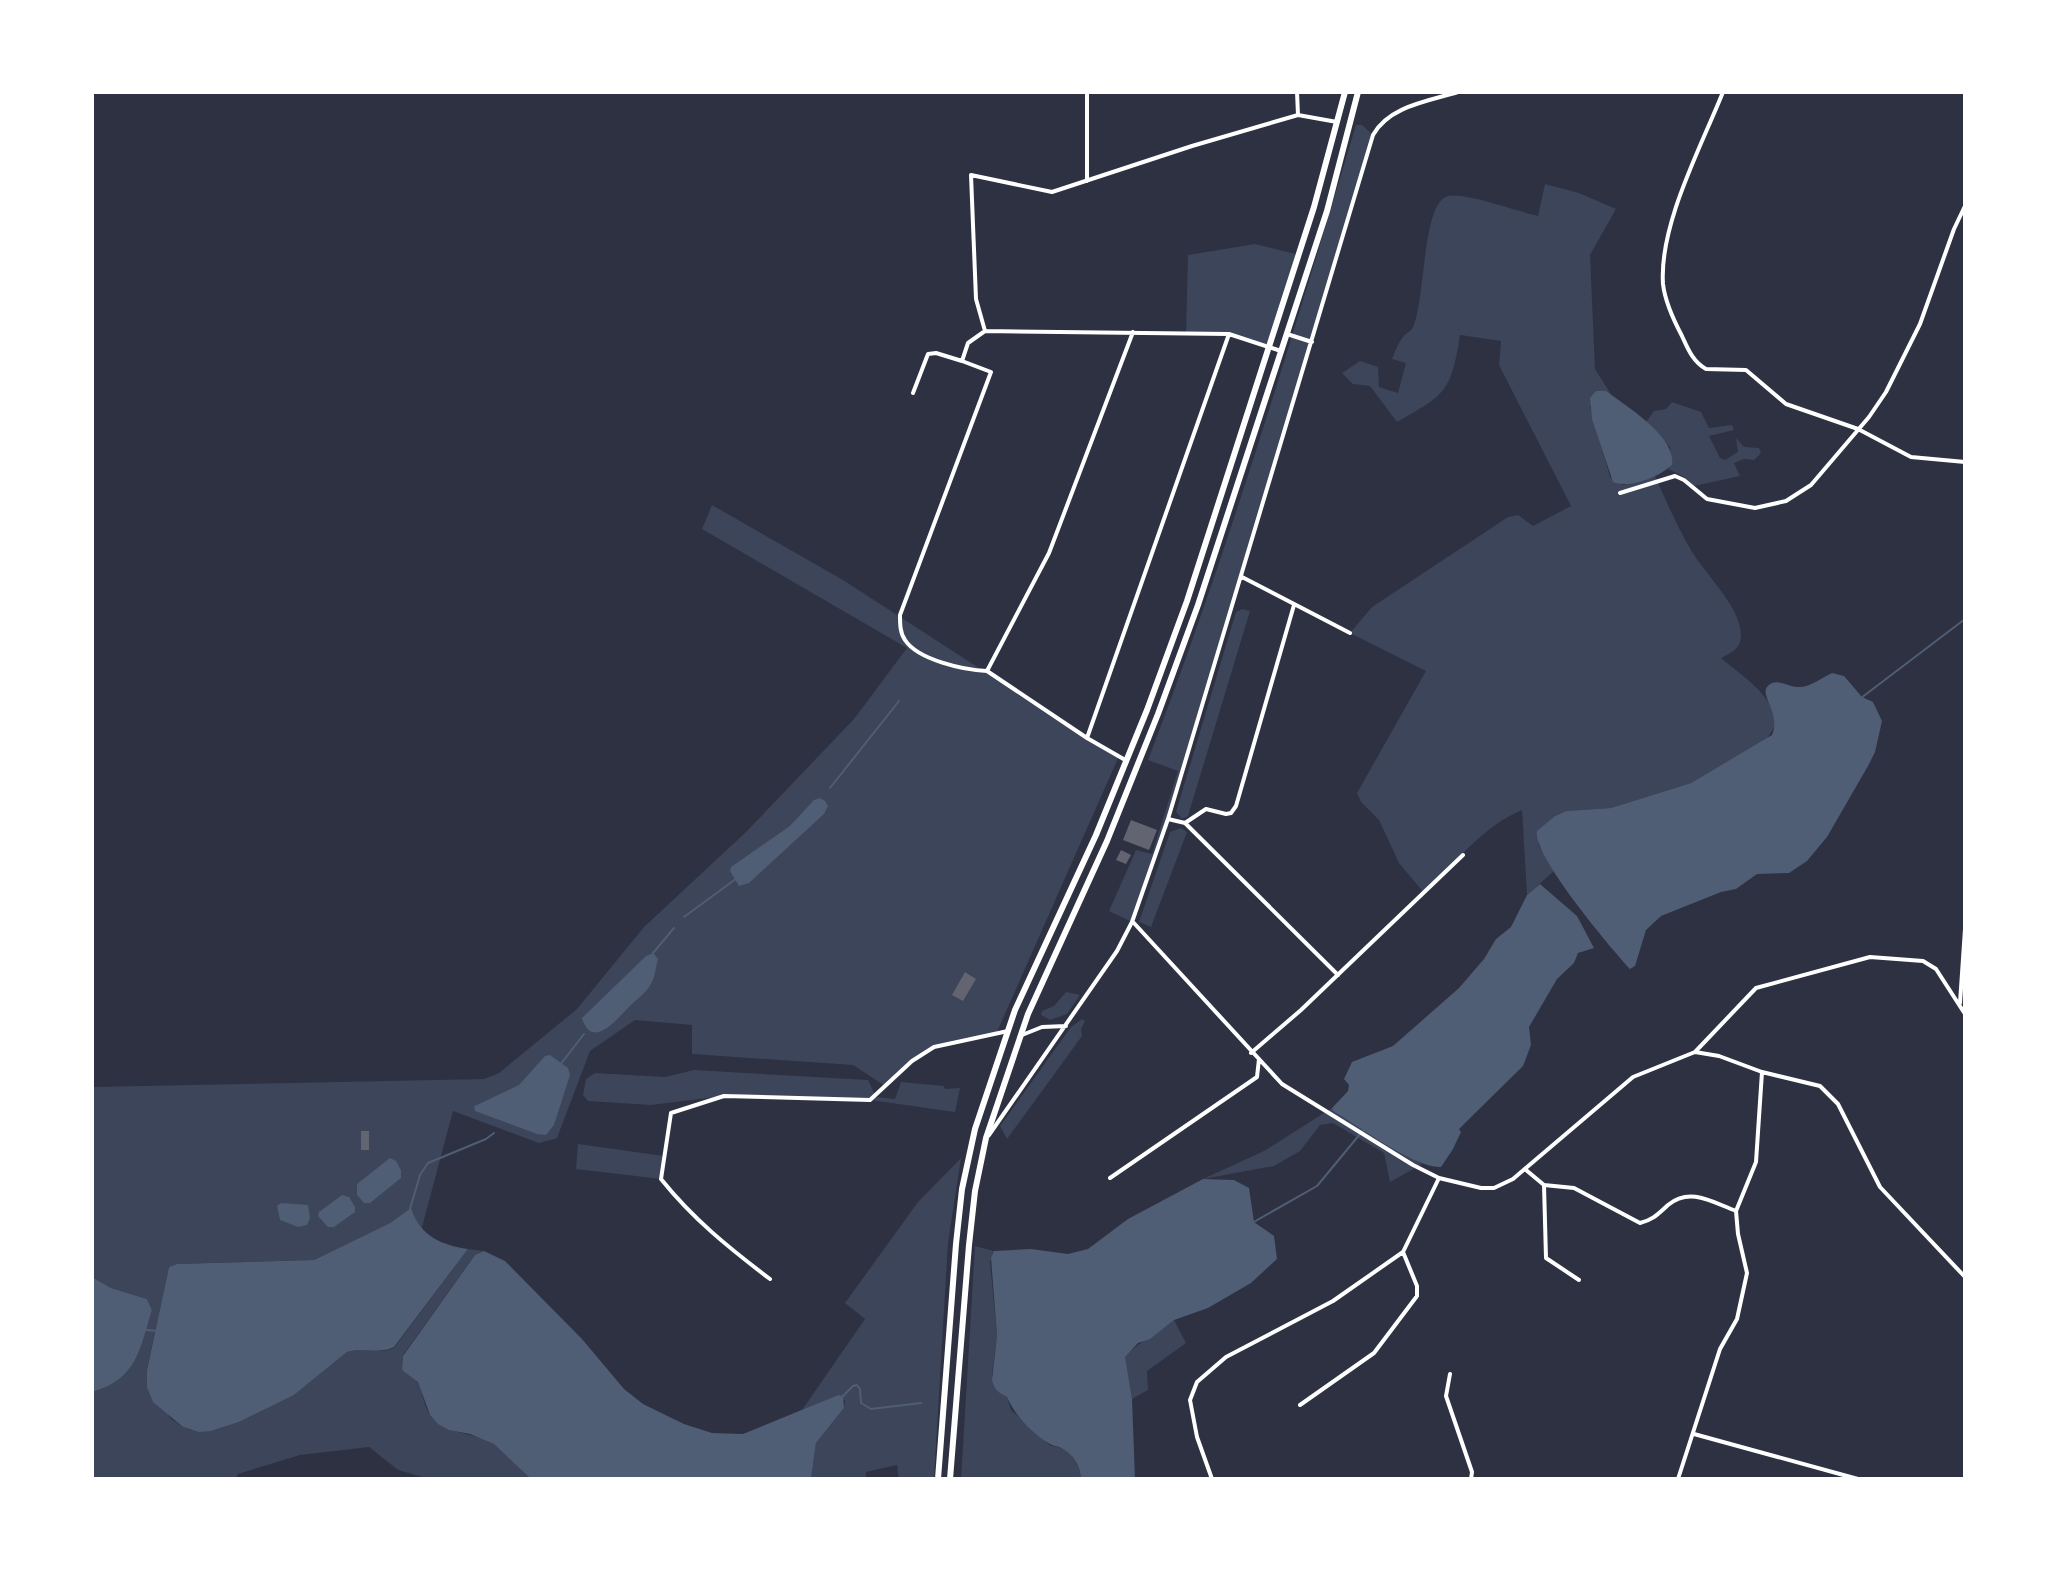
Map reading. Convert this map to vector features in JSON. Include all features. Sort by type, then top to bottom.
[{"type":"highway","points":[[938,1479],[956,1244],[969,1155],[1008,1031],[1127,761],[1187,601],[1269,347],[1345,92]]},
{"type":"highway","points":[[950,1479],[969,1245],[975,1191],[986,1138],[1020,1036],[1107,841],[1198,605],[1327,211],[1358,92]]},
{"type":"highway","points":[[1338,122],[1351,126]]},
{"type":"highway","points":[[1008,1031],[1020,1036]]},
{"type":"street","points":[[1087,92],[1087,181]]},
{"type":"street","points":[[1297,92],[1298,115]]},
{"type":"street","points":[[986,1138],[1117,951],[1132,922],[1168,819],[1373,135],[1383,122],[1402,110],[1458,92]]},
{"type":"street","points":[[1723,92],[1669,230],[1663,279],[1671,313],[1693,358],[1702,367],[1746,370],[1786,404],[1858,429],[1911,457],[1965,462]]},
{"type":"street","points":[[985,331],[976,294],[971,175],[1047,191],[1298,115],[1338,122]]},
{"type":"street","points":[[1620,493],[1675,476],[1707,499],[1755,508],[1796,496],[1811,485],[1886,392],[1910,346],[1965,206]]},
{"type":"street","points":[[962,361],[968,343],[985,331],[1229,334],[1281,351]]},
{"type":"street","points":[[987,671],[1049,553],[1133,332]]},
{"type":"street","points":[[1087,738],[1229,334]]},
{"type":"street","points":[[1287,334],[1312,342]]},
{"type":"street","points":[[913,393],[928,354],[962,361],[991,372],[900,615],[900,628],[907,643],[935,661],[973,671],[987,671],[1127,761]]},
{"type":"street","points":[[1242,577],[1350,633]]},
{"type":"street","points":[[1185,823],[1206,809],[1226,814],[1236,806],[1294,605]]},
{"type":"street","points":[[1168,819],[1185,823],[1338,975]]},
{"type":"street","points":[[1251,1053],[1463,855]]},
{"type":"street","points":[[1965,858],[1965,864]]},
{"type":"street","points":[[1132,922],[1282,1084],[1439,1178],[1494,1188],[1526,1170],[1633,1077],[1695,1052],[1756,988],[1870,957],[1923,961],[1936,969],[1965,1014]]},
{"type":"street","points":[[1960,1003],[1965,929]]},
{"type":"street","points":[[1020,1036],[1042,1027],[1066,1026]]},
{"type":"street","points":[[770,1279],[720,1242],[684,1208],[661,1179],[671,1113],[724,1096],[870,1100],[912,1061],[934,1047],[1008,1031]]},
{"type":"street","points":[[1695,1052],[1719,1056],[1762,1072],[1820,1086],[1838,1104],[1880,1187],[1965,1277]]},
{"type":"street","points":[[1110,1178],[1257,1077],[1259,1059]]},
{"type":"street","points":[[1678,1479],[1720,1349],[1737,1319],[1747,1273],[1736,1211],[1756,1162],[1762,1072]]},
{"type":"street","points":[[1526,1170],[1544,1185],[1574,1188],[1640,1223],[1652,1220],[1678,1197],[1687,1195],[1736,1211]]},
{"type":"street","points":[[1212,1479],[1201,1449],[1190,1400],[1197,1382],[1226,1357],[1333,1301],[1403,1252],[1439,1178]]},
{"type":"street","points":[[1544,1185],[1546,1258],[1579,1280]]},
{"type":"street","points":[[1300,1405],[1374,1353],[1417,1296],[1417,1286],[1403,1252]]},
{"type":"street","points":[[1450,1374],[1446,1396],[1472,1472],[1471,1479]]},
{"type":"street","points":[[1694,1434],[1858,1479]]},
{"type":"shaded area","points":[[1356,125],[1362,125],[1373,135],[1168,819],[1132,922],[1109,911],[1136,850],[1152,854],[1178,771],[1148,760],[1232,524]]},
{"type":"shaded area","points":[[1545,184],[1579,193],[1616,209],[1590,255],[1595,369],[1612,396],[1606,391],[1590,407],[1610,477],[1623,485],[1655,476],[1691,550],[1722,592],[1740,626],[1739,645],[1721,658],[1763,695],[1774,713],[1776,724],[1767,739],[1691,783],[1611,808],[1566,811],[1555,816],[1538,844],[1554,871],[1527,895],[1522,810],[1482,835],[1424,893],[1399,863],[1379,820],[1361,802],[1357,793],[1426,671],[1350,633],[1372,607],[1508,517],[1518,515],[1533,526],[1571,506],[1499,365],[1501,341],[1460,335],[1453,368],[1444,389],[1437,397],[1397,422],[1370,386],[1353,384],[1342,373],[1360,361],[1378,367],[1379,387],[1398,393],[1406,363],[1392,359],[1401,339],[1412,329],[1416,316],[1428,235],[1439,203],[1448,196],[1466,197],[1538,216]]},
{"type":"shaded area","points":[[1255,244],[1296,254],[1266,346],[1229,334],[1186,333],[1188,255]]},
{"type":"shaded area","points":[[1596,391],[1606,391],[1659,433],[1667,444],[1672,465],[1644,481],[1627,484],[1613,482],[1592,419],[1590,398]]},
{"type":"shaded area","points":[[1672,402],[1701,412],[1709,428],[1732,425],[1734,430],[1709,436],[1720,458],[1725,460],[1738,452],[1736,438],[1744,447],[1759,448],[1761,453],[1754,460],[1744,459],[1734,463],[1740,476],[1694,486],[1668,469],[1672,465],[1670,447],[1646,422],[1654,411],[1666,409]]},
{"type":"shaded area","points":[[712,505],[843,580],[1119,756],[997,1032],[947,1042],[925,1052],[885,1086],[853,1065],[692,1054],[692,1025],[635,1020],[590,1051],[557,1138],[539,1143],[453,1111],[421,1231],[410,1209],[390,1223],[314,1260],[177,1264],[169,1267],[147,1369],[170,1418],[191,1430],[211,1431],[239,1422],[294,1395],[347,1352],[394,1348],[468,1249],[484,1251],[475,1255],[403,1355],[402,1370],[416,1380],[427,1409],[437,1422],[494,1444],[531,1479],[429,1479],[398,1470],[369,1447],[300,1455],[238,1474],[236,1479],[92,1479],[92,1392],[119,1380],[128,1371],[140,1350],[152,1310],[147,1299],[111,1288],[92,1277],[92,1087],[484,1079],[499,1073],[577,1009],[644,927],[746,832],[854,719],[907,648],[702,529]]},
{"type":"shaded area","points":[[1242,609],[1250,611],[1188,816],[1182,819],[1176,812],[1236,612]]},
{"type":"shaded area","points":[[1832,673],[1844,676],[1862,697],[1873,702],[1882,721],[1875,752],[1827,837],[1807,861],[1789,873],[1757,874],[1736,889],[1661,916],[1646,930],[1635,966],[1630,969],[1559,880],[1539,843],[1537,831],[1566,811],[1611,808],[1691,783],[1772,735],[1773,713],[1766,695],[1770,684],[1777,682],[1802,687]]},
{"type":"shaded area","points":[[820,798],[828,806],[824,814],[749,883],[739,886],[730,871],[731,867],[790,826],[814,800]]},
{"type":"shaded area","points":[[1181,828],[1187,832],[1151,927],[1139,922],[1170,832]]},
{"type":"shaded area","points":[[1540,884],[1577,916],[1594,948],[1578,953],[1574,963],[1557,979],[1529,1027],[1531,1045],[1523,1066],[1459,1129],[1461,1132],[1453,1149],[1441,1167],[1430,1166],[1402,1154],[1333,1111],[1332,1108],[1348,1091],[1349,1085],[1344,1079],[1352,1062],[1393,1046],[1459,988],[1484,959],[1496,939],[1511,927],[1527,895]]},
{"type":"shaded area","points":[[653,953],[658,959],[654,978],[647,990],[605,1029],[592,1032],[586,1027],[582,1018],[646,956]]},
{"type":"shaded area","points":[[1066,992],[1080,995],[1067,1014],[1050,1020],[1041,1015],[1042,1011],[1054,1006]]},
{"type":"shaded area","points":[[1082,1019],[1085,1021],[1082,1036],[1007,1139],[1000,1126],[1071,1027]]},
{"type":"shaded area","points":[[550,1055],[568,1068],[570,1075],[554,1125],[546,1135],[475,1111],[474,1106],[519,1085],[545,1056]]},
{"type":"shaded area","points":[[694,1070],[868,1080],[876,1097],[895,1099],[901,1082],[944,1086],[945,1089],[960,1088],[955,1112],[870,1100],[724,1096],[651,1105],[588,1101],[583,1095],[586,1079],[595,1073],[665,1077]]},
{"type":"shaded area","points":[[1332,1108],[1422,1164],[1390,1182],[1384,1153],[1333,1123],[1320,1125],[1300,1151],[1274,1166],[1203,1179],[1264,1151]]},
{"type":"shaded area","points":[[578,1144],[664,1156],[661,1179],[576,1169]]},
{"type":"shaded area","points":[[390,1158],[401,1170],[401,1178],[370,1203],[364,1203],[357,1195],[357,1184]]},
{"type":"shaded area","points":[[961,1158],[948,1243],[934,1479],[899,1479],[897,1465],[866,1472],[866,1479],[811,1479],[816,1443],[844,1408],[845,1401],[838,1395],[802,1410],[865,1319],[845,1303],[918,1202]]},
{"type":"shaded area","points":[[1203,1179],[1234,1180],[1249,1188],[1254,1222],[1274,1236],[1277,1259],[1251,1283],[1208,1308],[1174,1320],[1150,1339],[1138,1343],[1125,1357],[1132,1399],[1135,1479],[1081,1479],[1073,1457],[1043,1440],[1019,1417],[1007,1397],[997,1391],[993,1384],[997,1335],[991,1258],[994,1251],[1031,1249],[1068,1254],[1088,1249],[1128,1219]]},
{"type":"shaded area","points":[[342,1195],[349,1197],[355,1212],[334,1227],[328,1227],[318,1216],[319,1212]]},
{"type":"shaded area","points":[[281,1203],[308,1205],[310,1218],[307,1225],[298,1227],[280,1220],[277,1206]]},
{"type":"shaded area","points":[[411,1208],[420,1226],[433,1238],[468,1249],[394,1347],[347,1352],[294,1395],[239,1422],[211,1431],[199,1432],[183,1427],[153,1402],[147,1387],[147,1370],[169,1267],[177,1264],[314,1260],[390,1223]]},
{"type":"shaded area","points":[[975,1246],[994,1251],[990,1262],[997,1335],[992,1375],[1007,1397],[1011,1410],[1051,1446],[1068,1452],[1078,1467],[1081,1479],[961,1479]]},
{"type":"shaded area","points":[[484,1251],[505,1261],[582,1339],[624,1389],[643,1404],[684,1424],[712,1433],[743,1434],[838,1395],[843,1396],[844,1408],[816,1443],[811,1479],[531,1479],[494,1444],[438,1424],[430,1415],[418,1382],[402,1370],[403,1356],[475,1255]]},
{"type":"shaded area","points":[[92,1277],[111,1288],[147,1299],[152,1310],[140,1350],[128,1371],[107,1387],[92,1392]]},
{"type":"shaded area","points":[[1174,1320],[1186,1343],[1147,1371],[1148,1390],[1132,1399],[1124,1357]]},
{"type":"building","points":[[1131,820],[1157,830],[1149,850],[1123,840]]},
{"type":"building","points":[[1121,850],[1131,855],[1126,864],[1116,860]]},
{"type":"building","points":[[965,972],[976,979],[963,1001],[952,995]]},
{"type":"building","points":[[361,1131],[369,1131],[369,1150],[361,1150]]},
{"type":"waterway","points":[[1861,698],[1965,619]]},
{"type":"waterway","points":[[830,788],[899,701]]},
{"type":"waterway","points":[[684,917],[737,878]]},
{"type":"waterway","points":[[653,953],[674,928]]},
{"type":"waterway","points":[[560,1065],[584,1034]]},
{"type":"waterway","points":[[1252,1223],[1317,1186],[1365,1128]]},
{"type":"waterway","points":[[410,1209],[420,1175],[428,1163],[494,1133]]},
{"type":"waterway","points":[[146,1330],[159,1331]]},
{"type":"waterway","points":[[842,1397],[857,1385],[861,1403],[871,1409],[921,1403]]}]
